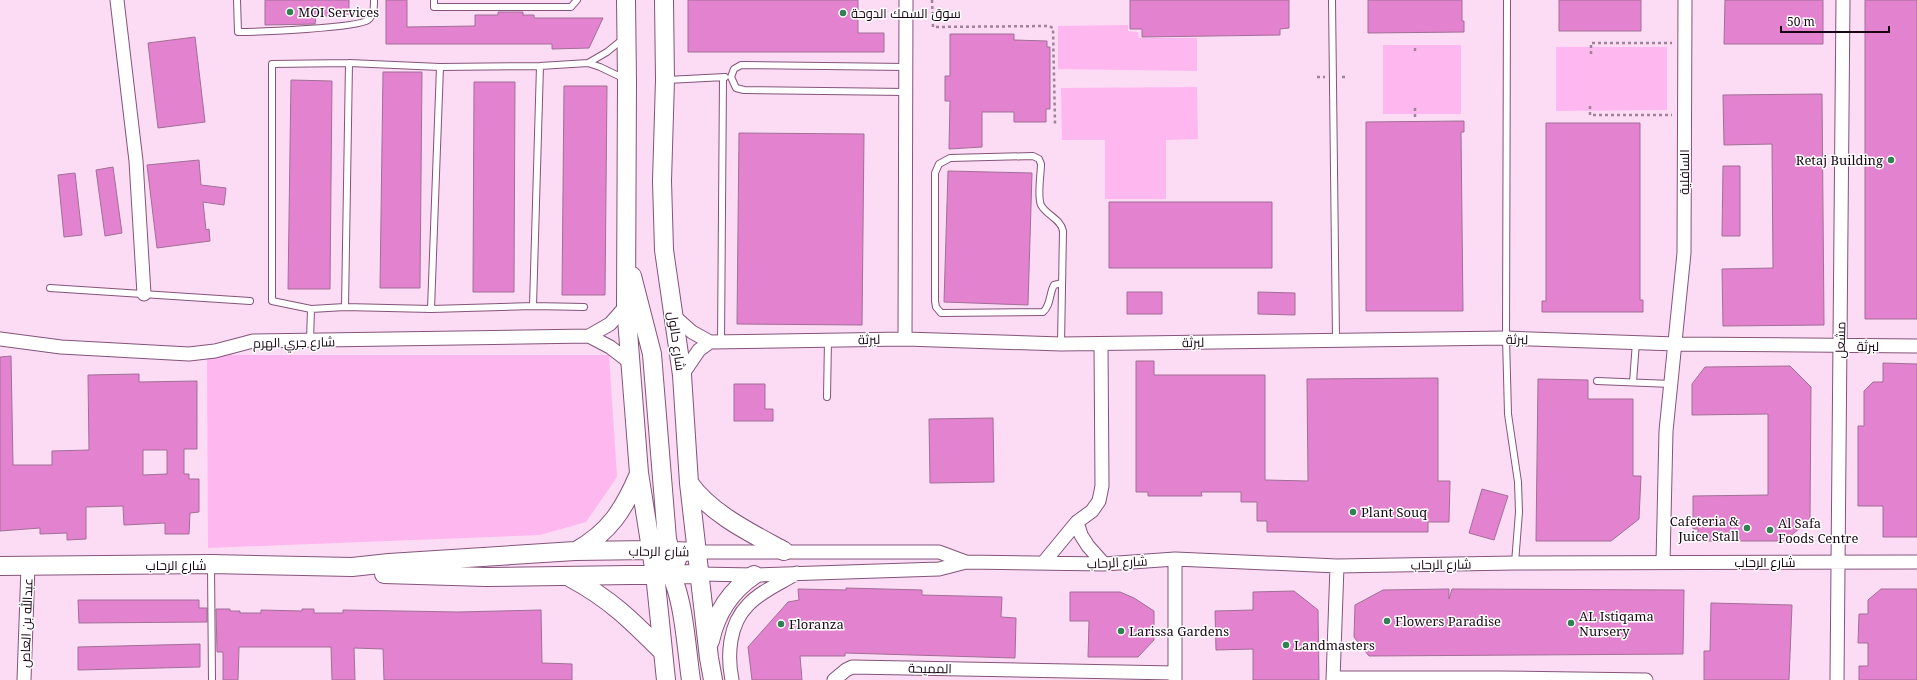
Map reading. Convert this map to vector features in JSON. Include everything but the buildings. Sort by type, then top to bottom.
[{"type":"main road","points":[[626,0],[628,81],[626,306],[639,473],[650,550],[663,574],[678,595],[691,680]]},
{"type":"main road","name":"شارع حالول","points":[[664,0],[665,80],[662,181],[664,250],[682,375],[689,483],[708,658],[713,680]]},
{"type":"main road","points":[[626,250],[652,354],[664,513],[670,551],[679,563],[699,574]]},
{"type":"main road","points":[[575,551],[600,536],[613,522],[623,509],[639,473]]},
{"type":"main road","points":[[689,483],[699,496],[717,511],[746,530],[784,551]]},
{"type":"main road","name":"شارع الرحاب","points":[[0,566],[211,564],[352,567],[389,563],[575,551],[650,550],[697,552]]},
{"type":"main road","name":"شارع الرحاب","points":[[352,567],[386,574],[486,577],[699,574]]},
{"type":"main road","points":[[663,574],[662,651],[666,680]]},
{"type":"main road","points":[[708,658],[710,641],[718,614],[735,591],[754,575]]},
{"type":"main road","points":[[570,577],[617,607],[662,651]]},
{"type":"street","points":[[117,0],[136,161],[144,294]]},
{"type":"street","points":[[905,339],[906,0]]},
{"type":"street","name":"السافلية","points":[[1676,344],[1684,253],[1684,0]]},
{"type":"street","name":"مشعل","points":[[1838,680],[1843,0]]},
{"type":"street","name":"شارع جري الهرم","points":[[589,336],[610,324],[626,306]]},
{"type":"street","points":[[674,316],[688,329],[716,342]]},
{"type":"street","name":"شارع جري الهرم","points":[[0,339],[61,347],[189,354],[215,351],[253,341],[589,336],[610,347],[631,364]]},
{"type":"street","name":"لبرثة","points":[[716,342],[905,339],[1101,344],[1336,339],[1506,338],[1676,344],[1917,346]]},
{"type":"street","points":[[682,375],[699,350],[716,342]]},
{"type":"street","points":[[1044,562],[1077,522],[1092,511],[1099,501],[1102,486],[1101,344]]},
{"type":"street","points":[[1663,563],[1666,430],[1676,344]]},
{"type":"street","points":[[1077,522],[1088,546],[1104,564]]},
{"type":"street","name":"شارع الرحاب","points":[[697,552],[939,552],[966,562]]},
{"type":"street","points":[[1175,558],[1175,677]]},
{"type":"street","name":"شارع الرحاب","points":[[699,574],[754,575],[799,572],[939,569],[966,562],[1104,564],[1175,558],[1337,566],[1515,563],[1917,562]]},
{"type":"street","name":"عبدالله بن العاص","points":[[24,680],[28,566]]},
{"type":"street","points":[[1337,566],[1333,679],[1646,680]]},
{"type":"street","points":[[732,680],[732,633],[742,611],[757,597],[799,572]]},
{"type":"street","name":"المميحة","points":[[834,680],[852,667],[1175,677]]},
{"type":"lane","points":[[237,0],[238,32],[360,23],[367,21],[371,17],[374,10],[374,0]]},
{"type":"lane","points":[[434,0],[434,7],[485,8],[571,7],[577,0]]},
{"type":"lane","points":[[485,0],[485,8]]},
{"type":"lane","points":[[535,0],[535,8]]},
{"type":"lane","points":[[1332,0],[1336,339]]},
{"type":"lane","points":[[1508,0],[1506,338],[1508,414],[1518,482],[1519,512],[1515,563]]},
{"type":"lane","points":[[588,63],[607,52],[627,34]]},
{"type":"lane","points":[[584,307],[533,306],[431,309],[345,306],[311,309],[272,301],[272,64],[349,63],[440,67],[540,66],[588,63],[600,67],[628,81]]},
{"type":"lane","points":[[345,306],[349,63]]},
{"type":"lane","points":[[906,67],[741,65],[734,70],[731,77],[733,85],[744,90],[906,92]]},
{"type":"lane","points":[[533,306],[540,66]]},
{"type":"lane","points":[[431,309],[440,67]]},
{"type":"lane","points":[[665,80],[731,77]]},
{"type":"lane","points":[[716,342],[723,78]]},
{"type":"lane","points":[[1061,344],[1063,227],[1042,207],[1040,201],[1041,164],[1039,159],[1033,156],[950,158],[939,164],[935,173],[935,293],[936,307],[941,313],[1043,312],[1049,304],[1050,292],[1054,285],[1062,283]]},
{"type":"lane","points":[[50,288],[250,301]]},
{"type":"lane","points":[[310,341],[311,309]]},
{"type":"lane","points":[[827,397],[828,340]]},
{"type":"lane","points":[[1633,382],[1636,342]]},
{"type":"lane","points":[[1597,381],[1671,384]]},
{"type":"lane","points":[[211,564],[212,680]]},
{"type":"path","points":[[932,0],[933,28],[1049,26],[1053,28],[1055,124]]},
{"type":"path","points":[[1591,54],[1591,43],[1684,43]]},
{"type":"path","points":[[1415,48],[1415,53]]},
{"type":"path","points":[[1590,106],[1590,115],[1685,115]]},
{"type":"path","points":[[1415,108],[1415,118]]},
{"type":"shaded area","points":[[1128,25],[1128,31],[1138,32],[1139,38],[1197,38],[1197,71],[1058,69],[1058,26]]},
{"type":"shaded area","points":[[1383,45],[1461,45],[1461,114],[1383,114]]},
{"type":"shaded area","points":[[1556,47],[1667,47],[1667,110],[1556,111]]},
{"type":"shaded area","points":[[1197,87],[1198,139],[1166,140],[1166,199],[1105,199],[1105,140],[1062,140],[1061,88]]},
{"type":"shaded area","points":[[207,355],[609,355],[617,477],[586,522],[540,535],[208,548]]},
{"type":"place","name":"MOI Services","points":[[290,12]]},
{"type":"place","name":"سوق السمك الدوحة","points":[[843,13]]},
{"type":"place","name":"Retaj Building","points":[[1891,160]]},
{"type":"place","name":"Plant Souq","points":[[1353,512]]},
{"type":"place","name":"Cafeteria & Juice Stall","points":[[1747,528]]},
{"type":"place","name":"Al Safa Foods Centre","points":[[1770,530]]},
{"type":"place","name":"Flowers Paradise","points":[[1387,621]]},
{"type":"place","name":"AL Istiqama Nursery","points":[[1571,623]]},
{"type":"place","name":"Floranza","points":[[781,624]]},
{"type":"place","name":"Larissa Gardens","points":[[1121,631]]},
{"type":"place","name":"Landmasters","points":[[1286,645]]}]
